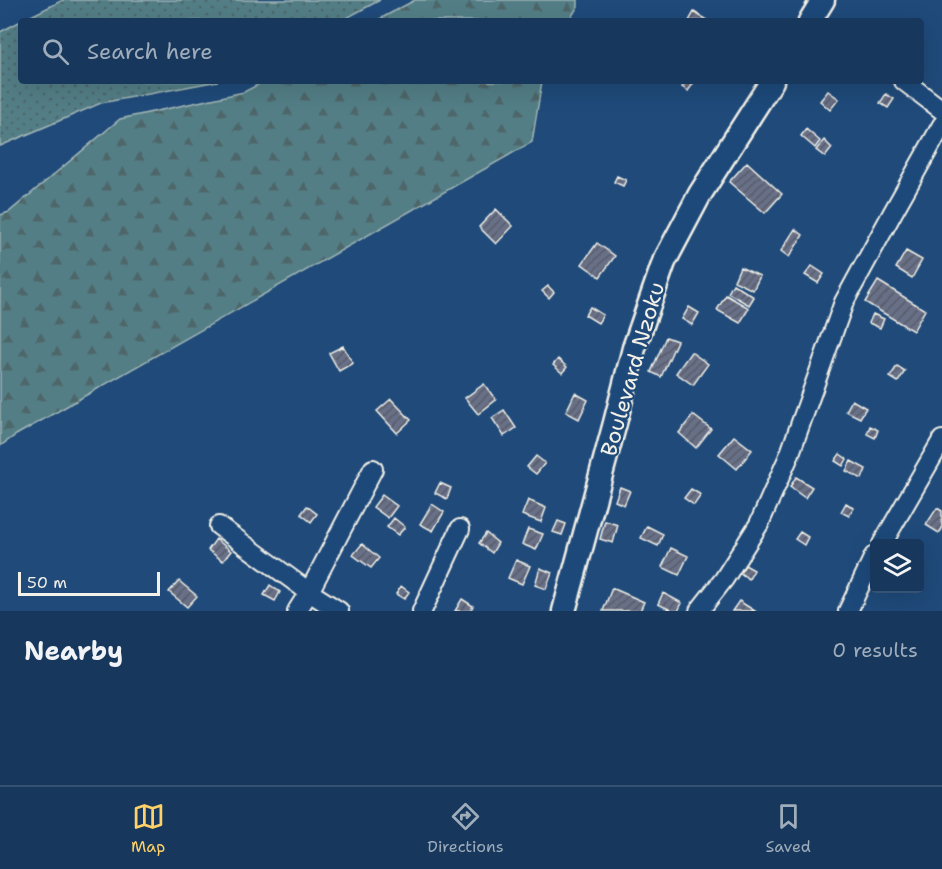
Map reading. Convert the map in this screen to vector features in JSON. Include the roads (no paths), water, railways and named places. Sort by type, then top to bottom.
[{"type":"street","name":"Boulevard Nzoku","points":[[564,611],[634,348],[664,262],[700,195],[770,84]]},
{"type":"street","points":[[908,84],[942,110]]},
{"type":"street","points":[[699,611],[724,579],[759,525],[789,456],[844,302],[942,125]]},
{"type":"street","points":[[884,539],[942,440]]},
{"type":"street","points":[[297,611],[373,469]]},
{"type":"street","points":[[219,526],[309,592],[339,611]]},
{"type":"street","points":[[422,611],[460,529]]},
{"type":"street","points":[[848,611],[870,564]]}]
